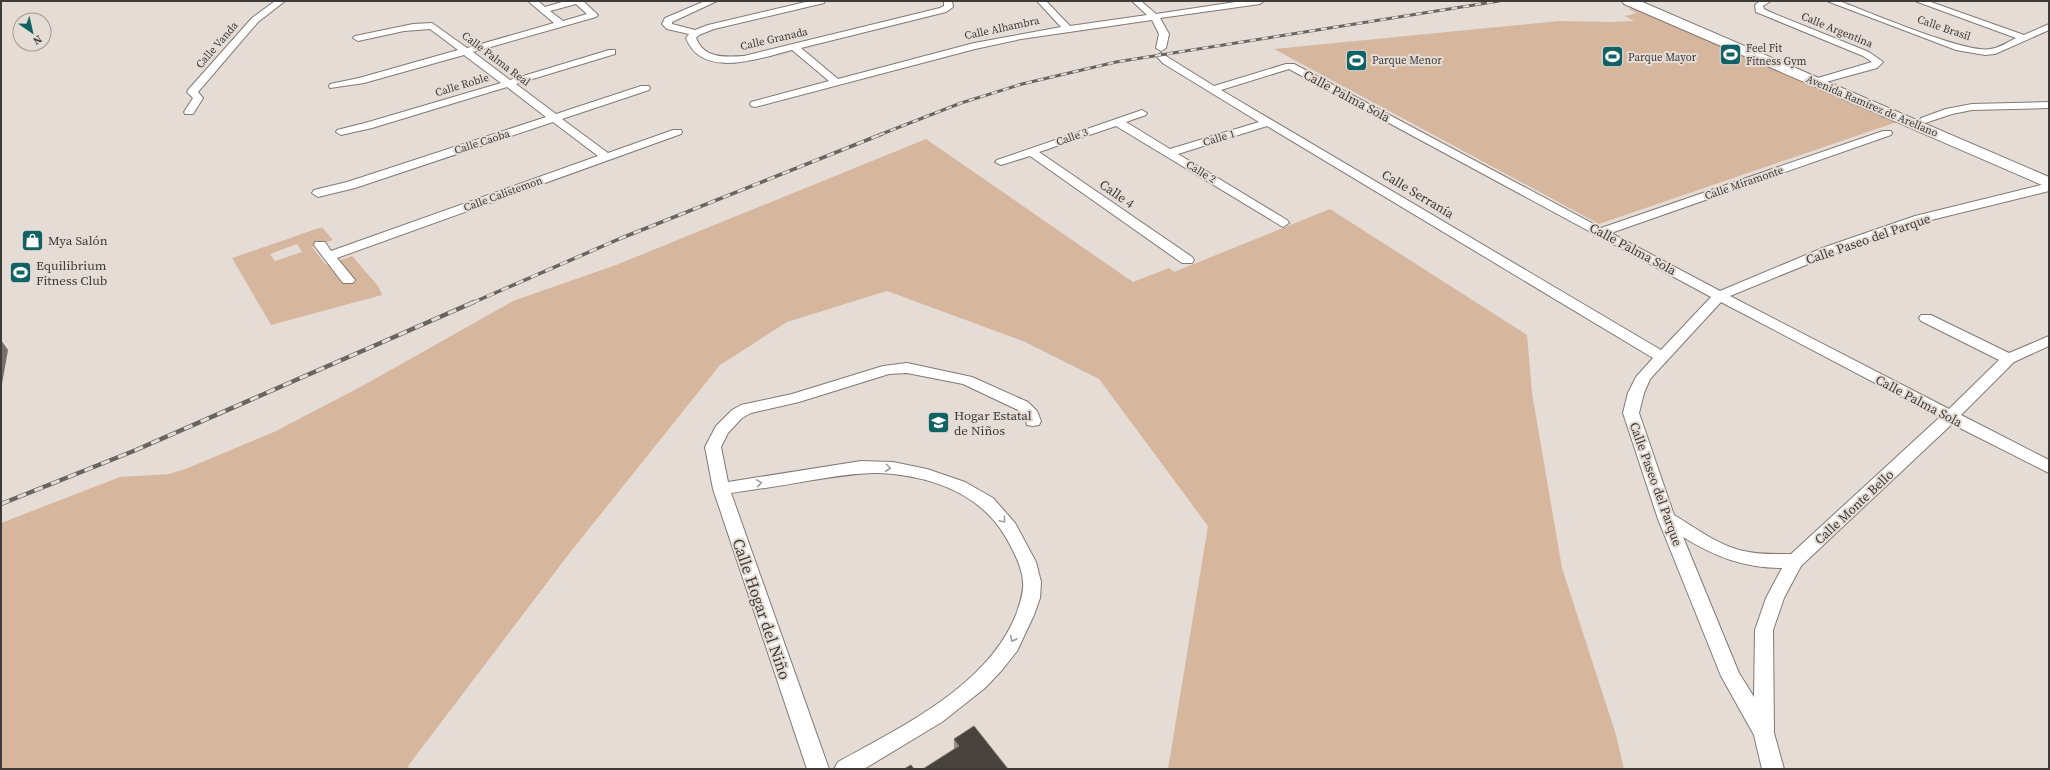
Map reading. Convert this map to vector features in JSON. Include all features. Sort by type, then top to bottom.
[{"type":"street","name":"Calle Vanda","points":[[189,112],[198,98],[192,92],[256,20],[281,1]]},
{"type":"street","points":[[532,1],[561,24]]},
{"type":"street","points":[[542,10],[575,1]]},
{"type":"street","points":[[334,86],[360,81],[593,15],[578,1]]},
{"type":"street","points":[[713,1],[668,20],[667,24],[670,27],[696,33],[710,27],[821,1]]},
{"type":"street","name":"Calle Granada","points":[[696,33],[691,38],[693,46],[702,54],[718,59],[744,59],[943,10],[950,7],[948,1]]},
{"type":"street","points":[[1041,1],[1067,28]]},
{"type":"street","points":[[1136,1],[1152,16]]},
{"type":"street","name":"Calle Alhambra","points":[[755,104],[974,46],[1067,28],[1260,1]]},
{"type":"street","name":"Avenida Ramírez de Arellano","points":[[1629,1],[2049,183]]},
{"type":"street","name":"Calle Argentina","points":[[1767,1],[1759,6],[1759,10],[1866,54],[1878,62],[1873,66],[1815,82]]},
{"type":"street","name":"Calle Brasil","points":[[1831,1],[1970,50],[1992,52],[2049,27]]},
{"type":"street","points":[[1919,1],[2024,38]]},
{"type":"street","name":"Calle Serranía","points":[[1152,16],[1162,24],[1166,35],[1161,52],[1168,62],[1661,356]]},
{"type":"street","name":"Calle Palma Real","points":[[358,38],[380,36],[415,27],[432,26],[606,157]]},
{"type":"street","points":[[794,47],[836,82]]},
{"type":"street","name":"Calle Roble","points":[[341,132],[368,126],[612,52]]},
{"type":"street","name":"Calle Palma Sola","points":[[1213,88],[1290,66],[1719,296],[2049,467]]},
{"type":"street","name":"Calle Caoba","points":[[318,193],[351,185],[645,88]]},
{"type":"street","points":[[1925,120],[1950,111],[1972,107],[2049,105]]},
{"type":"street","name":"Calle 3","points":[[1001,162],[1142,113]]},
{"type":"street","name":"Calle 2","points":[[1118,122],[1283,223]]},
{"type":"street","name":"Calle 1","points":[[1170,153],[1269,122]]},
{"type":"street","name":"Calle Calistemon","points":[[329,256],[677,132]]},
{"type":"street","name":"Calle Miramonte","points":[[1601,232],[1886,133]]},
{"type":"street","name":"Calle 4","points":[[1030,151],[1187,260]]},
{"type":"street","name":"Calle Paseo del Parque","points":[[1773,769],[1764,733],[1732,676],[1667,519],[1631,413],[1636,393],[1643,377],[1661,356],[1719,296],[1830,250],[1920,219],[2049,187]]},
{"type":"street","points":[[320,244],[348,280]]},
{"type":"street","points":[[1926,318],[2009,359]]},
{"type":"street","name":"Calle Monte Bello","points":[[1764,733],[1764,630],[1776,598],[1795,561],[1950,417],[2009,359],[2049,340]]},
{"type":"street","name":"Calle Hogar del Niño","points":[[818,769],[721,489],[713,447],[722,430],[737,414],[746,409],[794,398],[869,374],[907,368],[967,380],[1023,406],[1032,415],[1033,421]]},
{"type":"street","points":[[721,489],[877,466],[928,474],[963,488],[988,502],[1009,528],[1024,553],[1032,583],[1027,613],[1010,645],[993,666],[964,694],[930,719],[844,769]]},
{"type":"street","points":[[1667,519],[1708,543],[1743,558],[1764,561],[1795,561]]},
{"type":"shaded area","points":[[1634,8],[1897,122],[1599,224],[1274,49],[1559,21],[1634,21],[1625,16],[1637,13],[1628,9]]},
{"type":"shaded area","points":[[926,139],[1133,282],[1169,268],[1174,272],[1330,209],[1527,335],[1532,393],[1562,568],[1616,735],[1624,769],[1168,769],[1208,526],[1099,379],[1023,341],[887,291],[787,322],[720,365],[568,555],[408,766],[409,769],[1,769],[1,523],[120,477],[169,474],[188,468],[274,432],[364,385],[513,301],[616,265]]},
{"type":"shaded area","points":[[322,227],[333,240],[312,247],[326,265],[352,256],[378,286],[382,295],[271,325],[232,258]],"holes":[[[297,244],[302,252],[275,261],[270,254]]]},
{"type":"building","points":[[974,726],[1008,769],[923,769],[959,746],[954,739]]},
{"type":"building","points":[[911,765],[914,769],[904,769]]},
{"type":"railway","points":[[879,135],[961,103],[1022,84],[1116,62],[1499,1]]},
{"type":"railway","points":[[472,303],[619,239],[882,134]]},
{"type":"railway","points":[[1,504],[136,450],[474,302]]},
{"type":"place","name":"Feel Fit Fitness Gym","points":[[1730,54]]},
{"type":"place","name":"Parque Mayor","points":[[1613,57]]},
{"type":"place","name":"Parque Menor","points":[[1357,60]]},
{"type":"place","name":"Mya Salón","points":[[33,240]]},
{"type":"place","name":"Equilibrium Fitness Club","points":[[20,272]]},
{"type":"place","name":"Hogar Estatal de Niños","points":[[939,422]]}]
